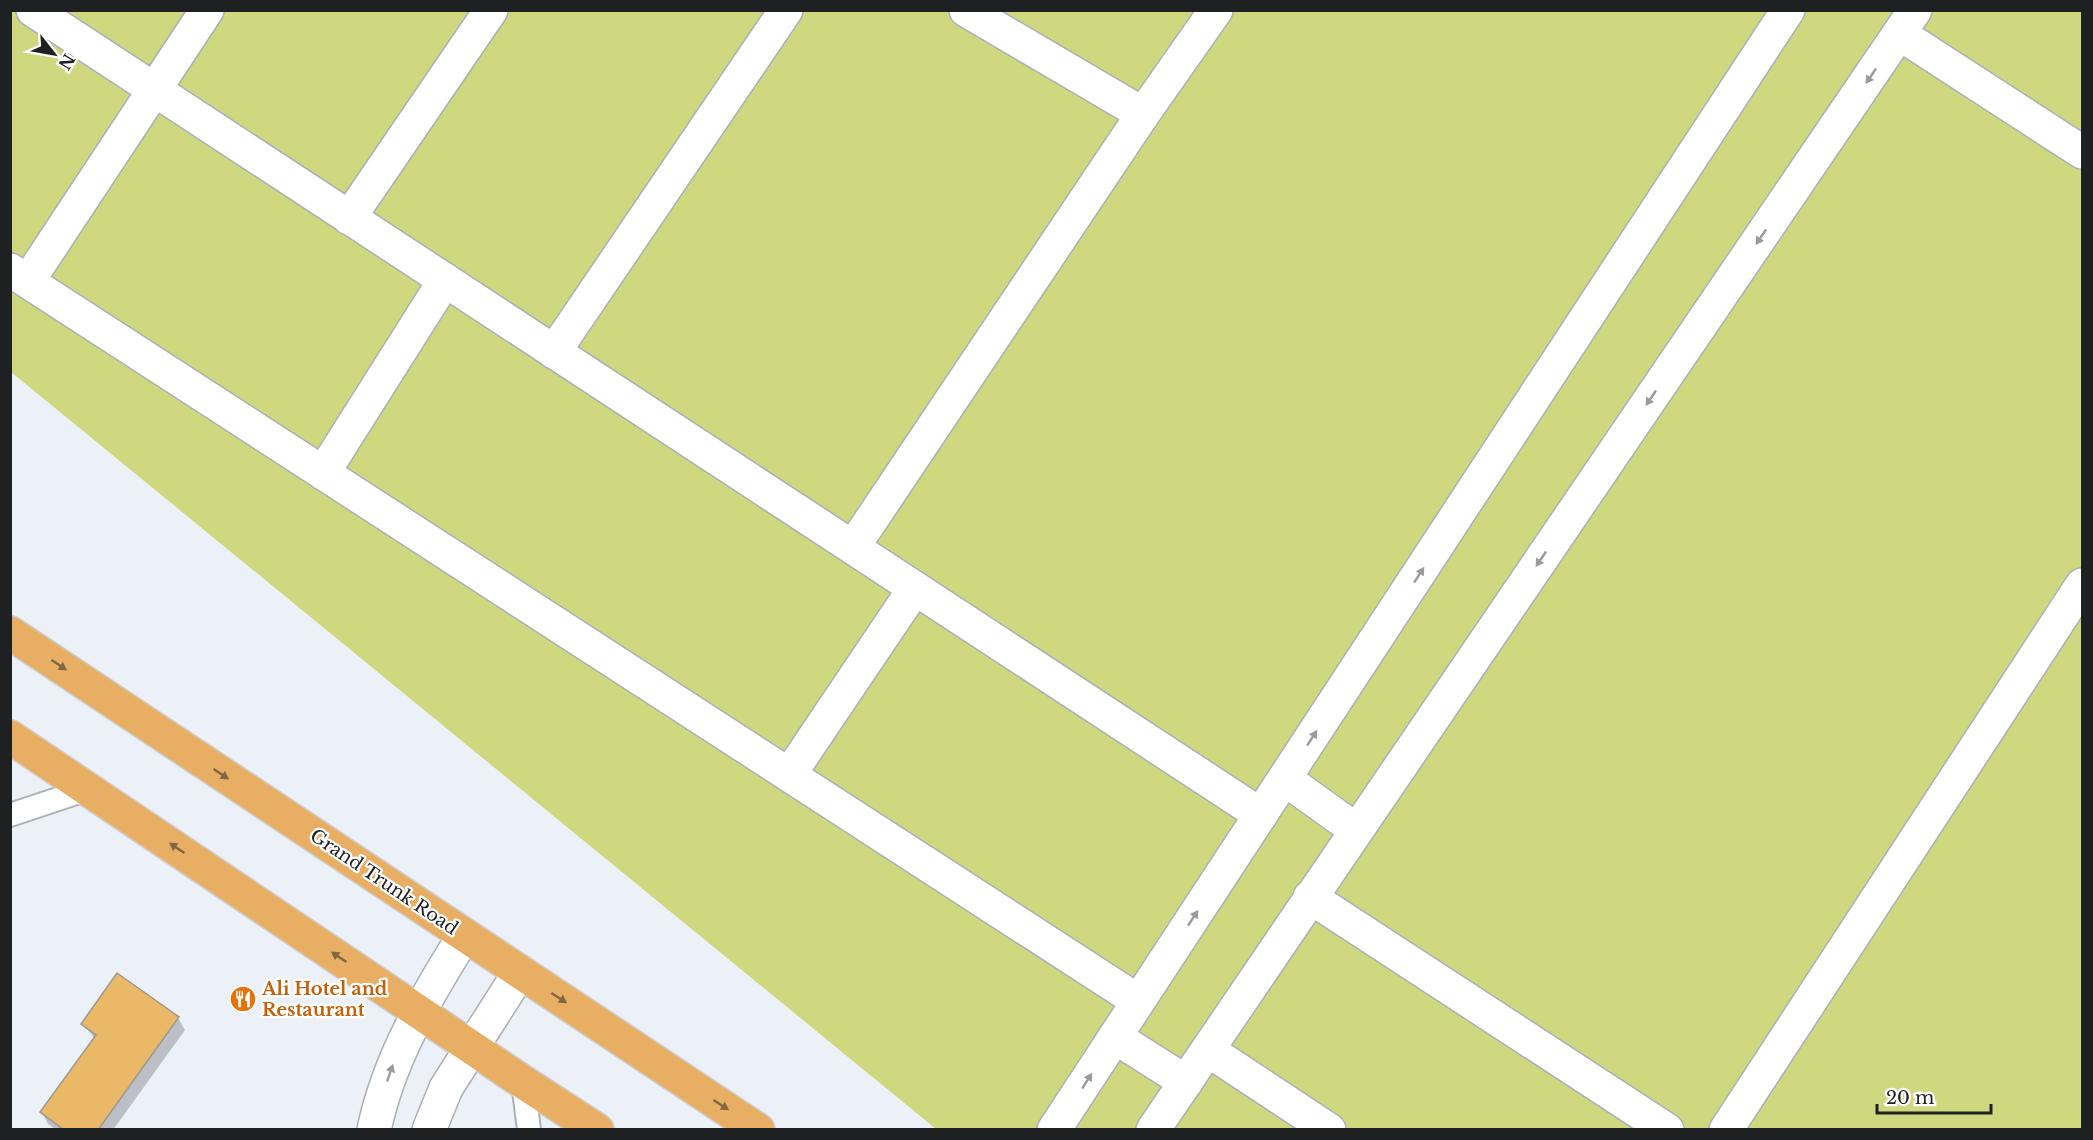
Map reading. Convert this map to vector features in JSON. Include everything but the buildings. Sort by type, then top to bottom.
[{"type":"highway","name":"Grand Trunk Road","points":[[10,633],[758,1130]]},
{"type":"highway","points":[[10,737],[597,1130]]},
{"type":"street","points":[[33,10],[1261,815]]},
{"type":"street","points":[[207,10],[154,90],[19,276],[1138,1001]]},
{"type":"street","points":[[349,218],[491,10]]},
{"type":"street","points":[[554,352],[786,10]]},
{"type":"street","points":[[966,10],[1143,114]]},
{"type":"street","points":[[853,548],[1143,114],[1216,10]]},
{"type":"street","points":[[1054,1130],[1788,10]]},
{"type":"street","points":[[1153,1130],[1908,22],[2082,152]]},
{"type":"street","points":[[323,473],[445,280]]},
{"type":"street","points":[[1726,1130],[2082,585]]},
{"type":"street","points":[[789,775],[915,588]]},
{"type":"street","points":[[1285,779],[1356,830]]},
{"type":"street","points":[[1310,897],[1647,1124]]},
{"type":"street","points":[[374,1130],[379,1105],[394,1063],[418,1010],[464,936]]},
{"type":"street","points":[[429,1130],[446,1088],[520,972]]},
{"type":"street","points":[[1115,1037],[1186,1082]]},
{"type":"street","points":[[1208,1050],[1329,1130]]},
{"type":"lane","points":[[10,815],[88,789]]},
{"type":"lane","points":[[523,1082],[529,1130]]},
{"type":"green space","points":[[10,11],[2082,11],[2082,1129],[936,1129],[11,372]]},
{"type":"place","name":"Ali Hotel and Restaurant","points":[[243,999]]}]
